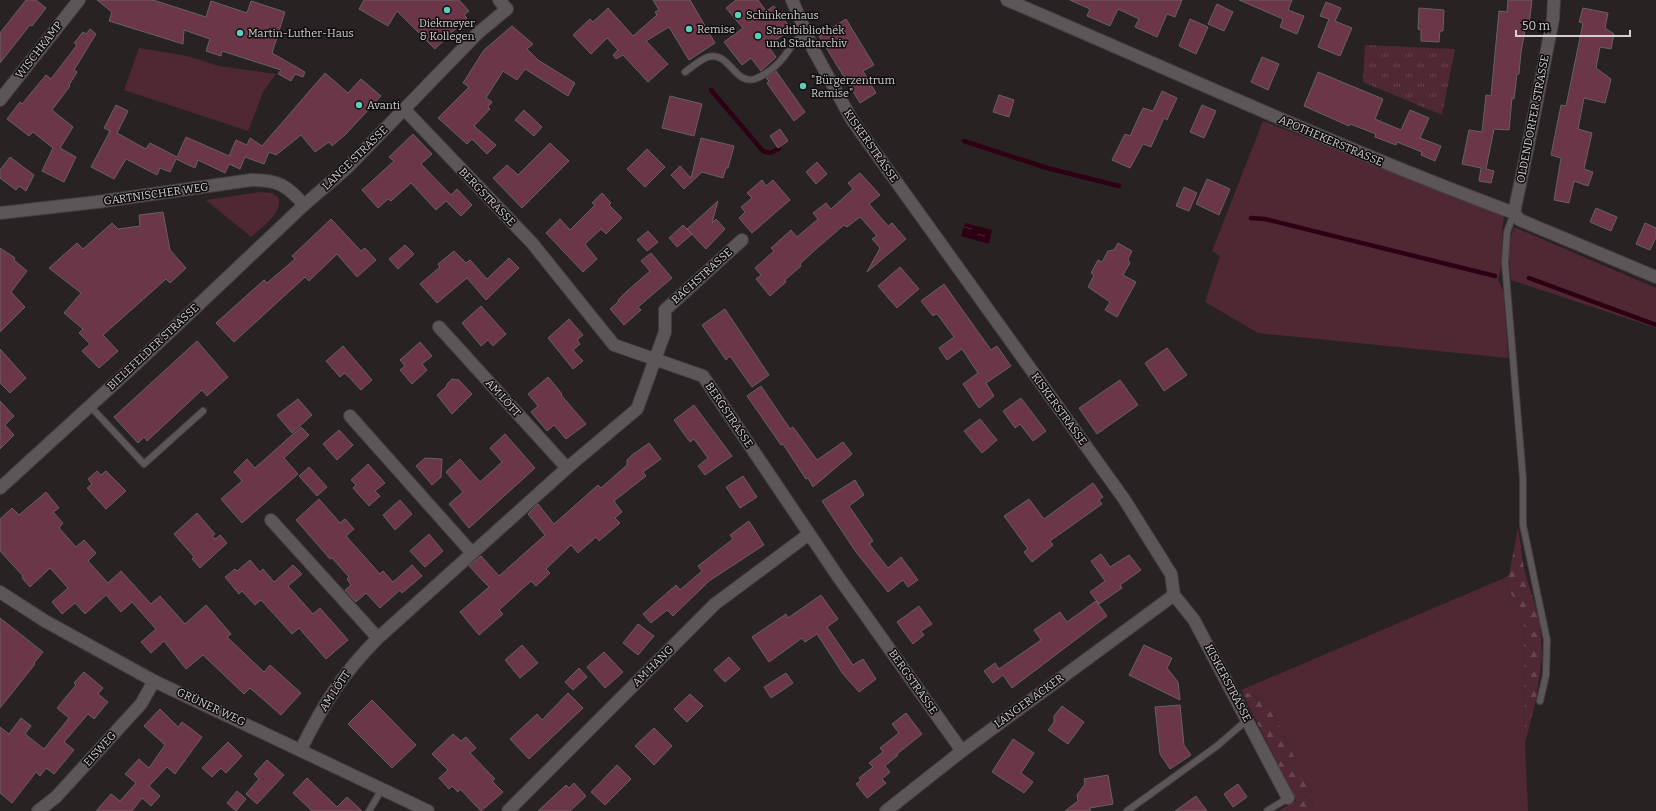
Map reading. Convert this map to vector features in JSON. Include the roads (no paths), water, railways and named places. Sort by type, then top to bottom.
[{"type":"street","name":"WISCHKAMP","points":[[0,100],[79,0]]},
{"type":"street","name":"LANGE STRASSE","points":[[304,205],[347,168],[478,33],[507,9],[499,0]]},
{"type":"street","name":"KISKERSTRASSE","points":[[792,0],[807,33],[852,120],[1124,499],[1171,574],[1174,595],[1194,620],[1248,719],[1288,798]]},
{"type":"street","name":"APOTHEKERSTRASSE","points":[[1007,0],[1267,115],[1428,182],[1514,213],[1520,220],[1656,277]]},
{"type":"street","name":"OLDENDORFER STRASSE","points":[[1514,213],[1553,19],[1554,0]]},
{"type":"street","name":"BERGSTRASSE","points":[[404,109],[532,243],[614,345],[703,376],[809,534],[962,751]]},
{"type":"street","name":"GARTNISCHER WEG","points":[[0,213],[97,202],[251,180],[270,180],[282,184],[292,191],[304,205]]},
{"type":"street","name":"BIELEFELDER STRASSE","points":[[0,488],[90,406],[304,205]]},
{"type":"street","name":"BACHSTRASSE","points":[[656,360],[665,332],[664,310],[742,240]]},
{"type":"street","name":"AM LÖTT","points":[[439,327],[566,468]]},
{"type":"street","name":"AM LÖTT","points":[[301,749],[324,705],[355,661],[378,638],[566,468],[637,409],[656,360]]},
{"type":"street","points":[[350,416],[472,553]]},
{"type":"street","points":[[271,520],[378,638]]},
{"type":"street","name":"AM HANG","points":[[508,811],[715,604],[809,534]]},
{"type":"street","name":"GRÜNER WEG","points":[[0,592],[44,621],[154,681],[301,749],[428,811]]},
{"type":"street","name":"LANGER ACKER","points":[[886,811],[962,751],[1174,595]]},
{"type":"street","name":"EISWEG","points":[[38,811],[56,797],[141,704],[154,681]]},
{"type":"lane","points":[[685,72],[707,57],[716,56],[724,59],[740,77],[748,80],[755,79],[778,64],[795,40],[807,33]]},
{"type":"lane","points":[[1514,213],[1507,232],[1505,263],[1523,479],[1523,525],[1547,640],[1546,675],[1540,701]]},
{"type":"lane","points":[[90,406],[144,464],[203,411]]},
{"type":"lane","points":[[1127,811],[1217,746],[1248,719]]},
{"type":"lane","points":[[369,811],[382,789]]},
{"type":"lane","points":[[1267,811],[1288,798]]},
{"type":"water","points":[[965,223],[992,230],[989,244],[961,236]]},
{"type":"waterway","points":[[711,90],[763,151],[770,153],[779,149]]},
{"type":"waterway","points":[[964,141],[1047,168],[1119,186]]},
{"type":"waterway","points":[[1251,218],[1265,219],[1495,276]]},
{"type":"waterway","points":[[1529,278],[1656,325]]},
{"type":"place","name":"Diekmeyer & Kollegen","points":[[447,10]]},
{"type":"place","name":"Schinkenhaus","points":[[738,15]]},
{"type":"place","name":"Remise","points":[[689,29]]},
{"type":"place","name":"Martin-Luther-Haus","points":[[240,33]]},
{"type":"place","name":"Stadtbibliothek und Stadtarchiv","points":[[758,36]]},
{"type":"place","name":"\"Bürgerzentrum Remise\"","points":[[803,86]]},
{"type":"place","name":"Avanti","points":[[359,105]]}]
